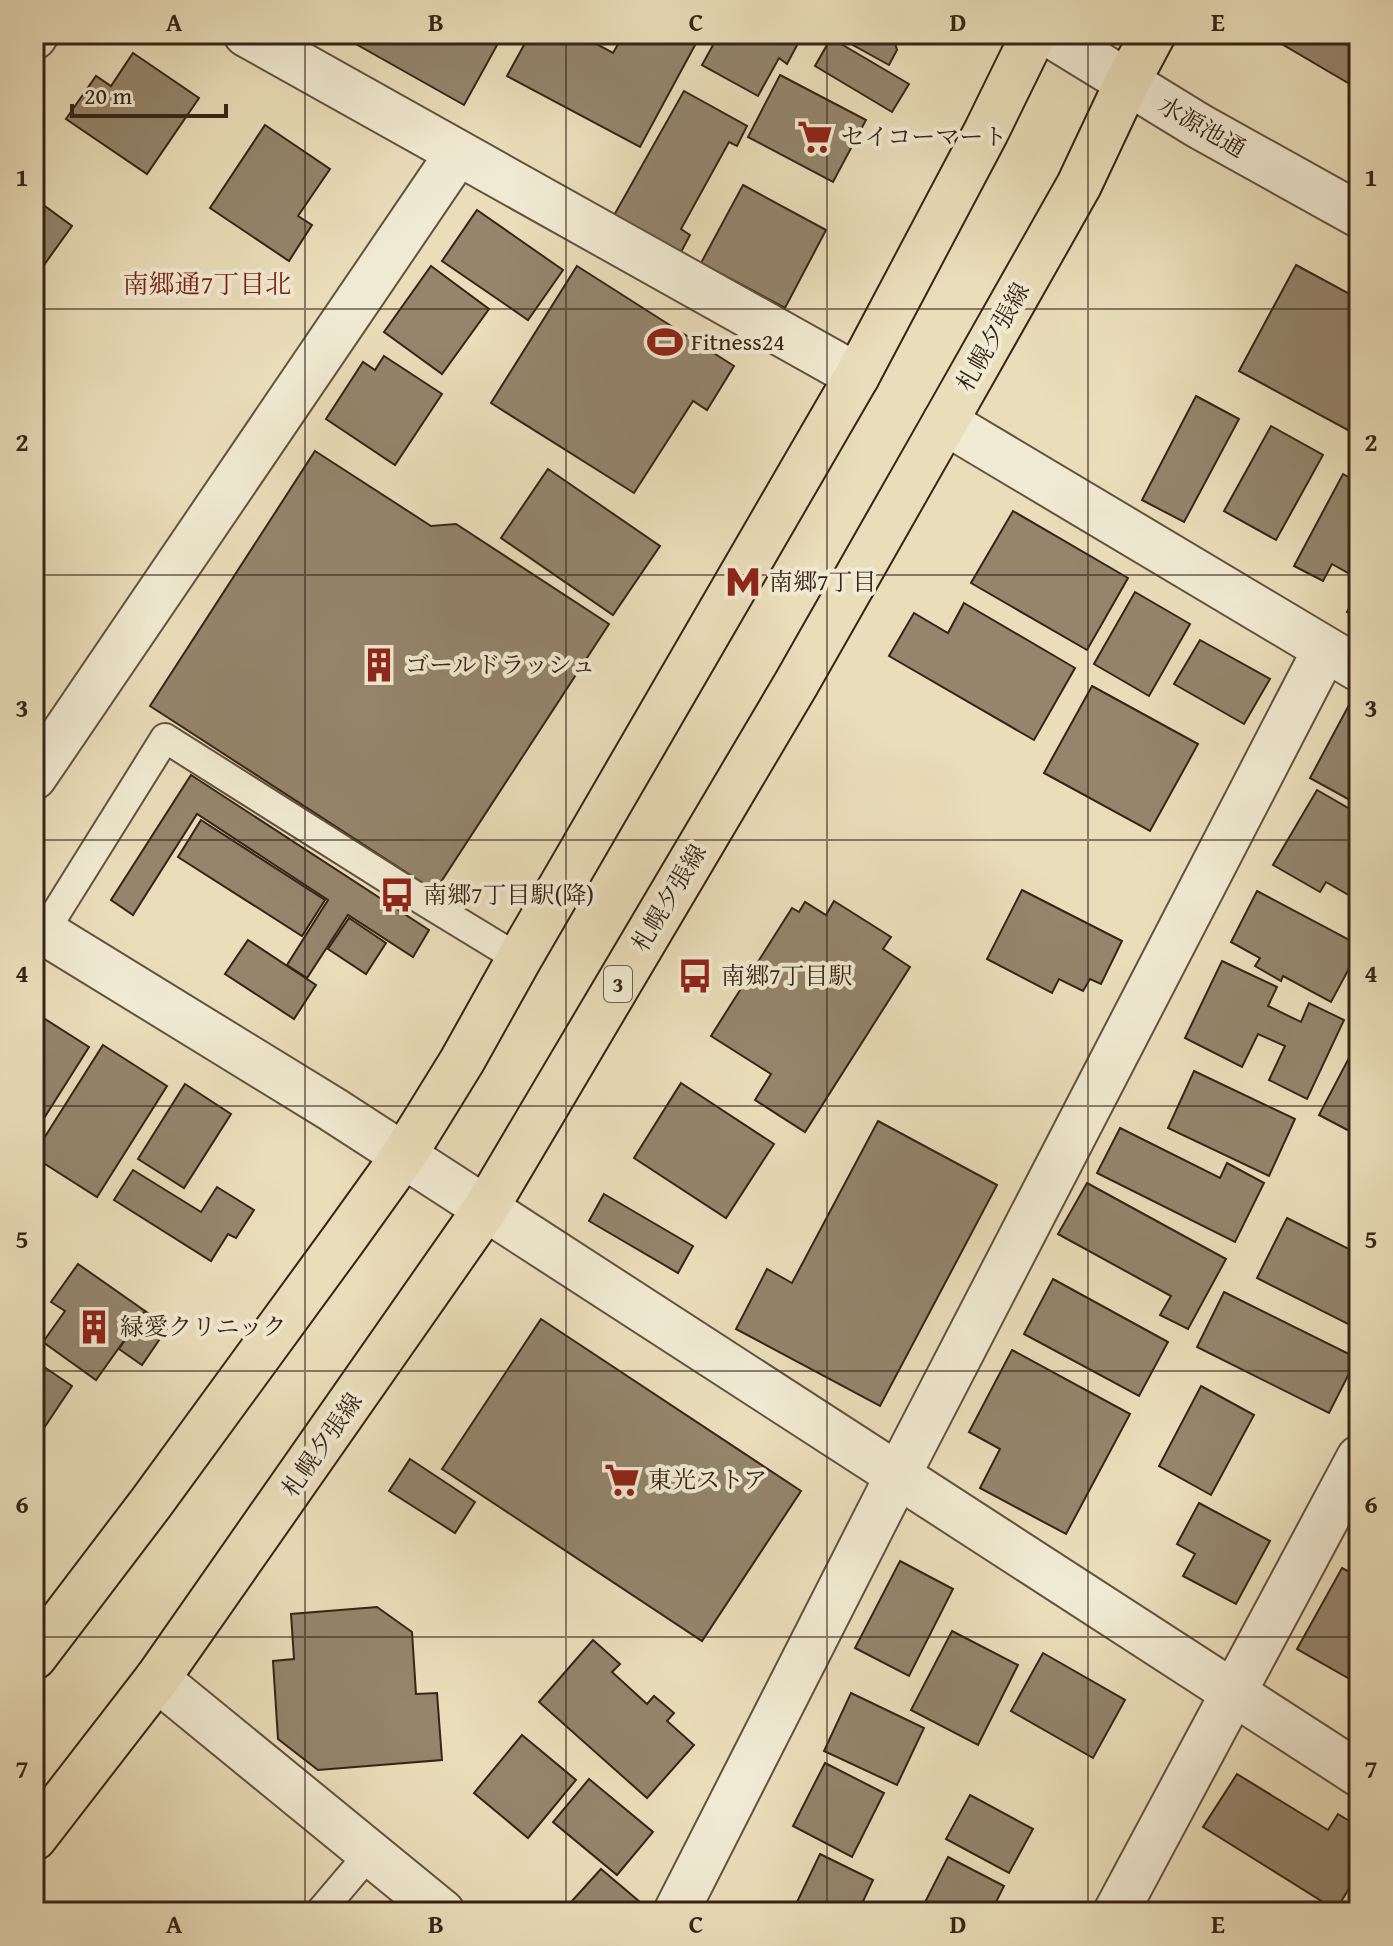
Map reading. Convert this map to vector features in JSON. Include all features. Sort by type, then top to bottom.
[{"type":"main road","points":[[34,1657],[151,1503],[404,1155],[462,1061],[857,376],[986,132],[1034,34]]},
{"type":"main road","name":"札幌夕張線","points":[[34,1838],[157,1679],[486,1208],[796,684],[945,422],[1079,185],[1153,34]]},
{"type":"street","points":[[246,34],[857,376]]},
{"type":"street","name":"水源池通","points":[[1049,34],[1199,126],[1359,215]]},
{"type":"street","points":[[34,777],[458,153]]},
{"type":"street","points":[[676,1912],[898,1475],[1342,660],[945,422]]},
{"type":"street","points":[[39,929],[404,1155],[1359,1774]]},
{"type":"street","points":[[1116,1912],[1359,1458]]},
{"type":"street","points":[[157,1679],[442,1912]]},
{"type":"lane","points":[[39,929],[165,738],[519,959]]},
{"type":"lane","points":[[320,1912],[370,1853]]},
{"type":"building","points":[[360,34],[493,34],[501,38],[464,105],[354,43]]},
{"type":"building","points":[[530,34],[578,34],[613,53],[624,34],[701,34],[640,147],[507,76]]},
{"type":"building","points":[[719,34],[803,34],[787,64],[779,58],[758,96],[702,65]]},
{"type":"building","points":[[833,34],[890,34],[897,50],[889,65]]},
{"type":"building","points":[[1272,34],[1329,34],[1359,52],[1359,65],[1348,83],[1270,37]]},
{"type":"building","points":[[831,38],[909,84],[892,112],[815,66]]},
{"type":"building","points":[[133,53],[199,98],[147,174],[66,119],[96,76],[111,86]]},
{"type":"building","points":[[780,75],[866,120],[833,182],[748,137]]},
{"type":"building","points":[[684,91],[747,126],[737,146],[729,142],[681,229],[690,235],[680,254],[613,217]]},
{"type":"building","points":[[265,125],[330,169],[298,216],[312,225],[289,261],[210,208]]},
{"type":"building","points":[[743,185],[826,230],[785,308],[701,263]]},
{"type":"building","points":[[34,198],[72,226],[44,265],[34,257]]},
{"type":"building","points":[[477,210],[563,270],[528,320],[442,261]]},
{"type":"building","points":[[1296,265],[1359,299],[1359,436],[1239,371]]},
{"type":"building","points":[[431,266],[489,309],[442,374],[384,332]]},
{"type":"building","points":[[577,266],[734,366],[707,410],[693,401],[634,493],[491,403]]},
{"type":"building","points":[[384,356],[442,394],[395,465],[326,419],[363,362],[375,370]]},
{"type":"building","points":[[1196,396],[1239,419],[1184,522],[1142,500]]},
{"type":"building","points":[[1271,426],[1323,455],[1276,540],[1224,511]]},
{"type":"building","name":"ゴールドラッシュ","points":[[315,451],[431,526],[456,524],[609,624],[435,891],[150,706]]},
{"type":"building","points":[[548,469],[660,546],[613,615],[501,538]]},
{"type":"building","points":[[1343,474],[1359,483],[1359,573],[1357,578],[1332,564],[1323,581],[1294,566]]},
{"type":"building","points":[[1013,511],[1128,578],[1087,650],[971,583]]},
{"type":"building","points":[[1359,590],[1359,618],[1347,612]]},
{"type":"building","points":[[1135,592],[1190,624],[1149,696],[1094,664]]},
{"type":"building","points":[[964,603],[1075,668],[1034,740],[889,656],[914,613],[948,633]]},
{"type":"building","points":[[1200,640],[1270,679],[1244,724],[1174,684]]},
{"type":"building","points":[[1092,686],[1198,744],[1150,831],[1044,773]]},
{"type":"building","points":[[1350,703],[1359,708],[1359,805],[1310,778]]},
{"type":"building","points":[[191,775],[429,930],[413,957],[348,915],[307,978],[287,965],[328,900],[197,814],[133,915],[111,900]]},
{"type":"building","points":[[1317,790],[1355,812],[1350,822],[1359,828],[1359,901],[1326,882],[1320,892],[1273,865]]},
{"type":"building","points":[[201,820],[325,900],[302,936],[178,857]]},
{"type":"building","points":[[1022,890],[1122,941],[1101,984],[1090,979],[1083,991],[1059,979],[1052,993],[987,959]]},
{"type":"building","points":[[1257,891],[1359,945],[1331,1002],[1283,976],[1281,981],[1255,966],[1260,958],[1231,942]]},
{"type":"building","points":[[834,901],[891,937],[883,949],[910,967],[805,1132],[755,1100],[771,1074],[711,1036],[792,908],[799,912],[805,902],[826,915]]},
{"type":"building","points":[[349,918],[386,943],[366,974],[328,949]]},
{"type":"building","points":[[248,940],[316,985],[294,1019],[225,974]]},
{"type":"building","points":[[1222,961],[1277,987],[1268,1006],[1301,1022],[1309,1003],[1344,1020],[1307,1099],[1269,1080],[1285,1046],[1258,1034],[1242,1067],[1185,1038]]},
{"type":"building","points":[[34,1012],[89,1047],[34,1134]]},
{"type":"building","points":[[103,1045],[167,1086],[97,1197],[34,1157],[34,1154]]},
{"type":"building","points":[[1351,1054],[1359,1058],[1359,1136],[1319,1115]]},
{"type":"building","points":[[1194,1071],[1295,1119],[1269,1176],[1168,1128]]},
{"type":"building","points":[[681,1083],[774,1144],[726,1218],[634,1158]]},
{"type":"building","points":[[185,1084],[231,1114],[184,1188],[138,1159]]},
{"type":"building","points":[[878,1121],[997,1185],[880,1406],[736,1329],[767,1269],[792,1283]]},
{"type":"building","points":[[1120,1128],[1220,1178],[1227,1163],[1264,1183],[1235,1242],[1097,1173]]},
{"type":"building","points":[[133,1170],[201,1212],[217,1187],[254,1210],[236,1238],[228,1234],[211,1261],[114,1200]]},
{"type":"building","points":[[1087,1183],[1226,1259],[1188,1329],[1160,1315],[1171,1296],[1058,1234]]},
{"type":"building","points":[[604,1194],[693,1246],[678,1273],[589,1221]]},
{"type":"building","points":[[1287,1218],[1359,1254],[1359,1316],[1354,1327],[1257,1278]]},
{"type":"building","name":"緑愛クリニック","points":[[78,1264],[145,1311],[96,1380],[43,1342],[65,1311],[51,1302]]},
{"type":"building","points":[[1053,1279],[1168,1342],[1139,1396],[1024,1334]]},
{"type":"building","points":[[1224,1292],[1357,1358],[1329,1413],[1197,1347]]},
{"type":"building","points":[[145,1311],[168,1327],[142,1365],[119,1349]]},
{"type":"building","name":"東光ストア","points":[[541,1319],[801,1491],[702,1641],[442,1469]]},
{"type":"building","points":[[1012,1350],[1130,1414],[1066,1534],[980,1488],[1000,1449],[969,1432]]},
{"type":"building","points":[[34,1360],[72,1386],[34,1443]]},
{"type":"building","points":[[1201,1386],[1254,1415],[1211,1495],[1159,1466]]},
{"type":"building","points":[[410,1459],[475,1502],[455,1533],[389,1491]]},
{"type":"building","points":[[34,1498],[44,1505],[34,1520]]},
{"type":"building","points":[[1199,1503],[1270,1541],[1236,1604],[1183,1576],[1195,1554],[1177,1544]]},
{"type":"building","points":[[900,1561],[953,1589],[909,1676],[855,1648]]},
{"type":"building","points":[[1342,1568],[1359,1577],[1359,1676],[1355,1682],[1297,1649]]},
{"type":"building","points":[[377,1607],[412,1632],[416,1694],[437,1693],[442,1760],[318,1770],[278,1739],[273,1661],[294,1659],[291,1614]]},
{"type":"building","points":[[952,1631],[1018,1665],[978,1745],[911,1710]]},
{"type":"building","points":[[593,1640],[620,1664],[612,1672],[647,1704],[654,1696],[674,1713],[667,1721],[694,1745],[647,1798],[539,1702]]},
{"type":"building","points":[[1043,1653],[1125,1700],[1093,1758],[1011,1711]]},
{"type":"building","points":[[851,1693],[924,1728],[897,1785],[824,1751]]},
{"type":"building","points":[[522,1735],[576,1780],[528,1838],[474,1793]]},
{"type":"building","points":[[825,1763],[884,1793],[852,1857],[793,1826]]},
{"type":"building","points":[[1237,1774],[1328,1830],[1338,1814],[1359,1827],[1359,1872],[1336,1910],[1203,1827]]},
{"type":"building","points":[[589,1779],[653,1832],[617,1875],[553,1822]]},
{"type":"building","points":[[970,1795],[1033,1829],[1009,1873],[946,1839]]},
{"type":"building","points":[[820,1854],[873,1880],[858,1912],[818,1912],[797,1902]]},
{"type":"building","points":[[948,1857],[1004,1886],[991,1912],[920,1912]]},
{"type":"building","points":[[601,1869],[647,1908],[644,1912],[562,1912]]},
{"type":"building","points":[[1359,1884],[1359,1912],[1342,1912]]},
{"type":"place","name":"セイコーマート","points":[[815,137]]},
{"type":"place","name":"Fitness24","points":[[665,342]]},
{"type":"place","name":"南郷7丁目","points":[[743,582]]},
{"type":"place","name":"ゴールドラッシュ","points":[[379,665]]},
{"type":"place","name":"南郷7丁目駅(降)","points":[[397,895]]},
{"type":"place","name":"南郷7丁目駅","points":[[695,976]]},
{"type":"place","name":"緑愛クリニック","points":[[94,1327]]},
{"type":"place","name":"東光ストア","points":[[622,1480]]},
{"type":"district","name":"南郷通7丁目北","points":[[207,284]]}]
